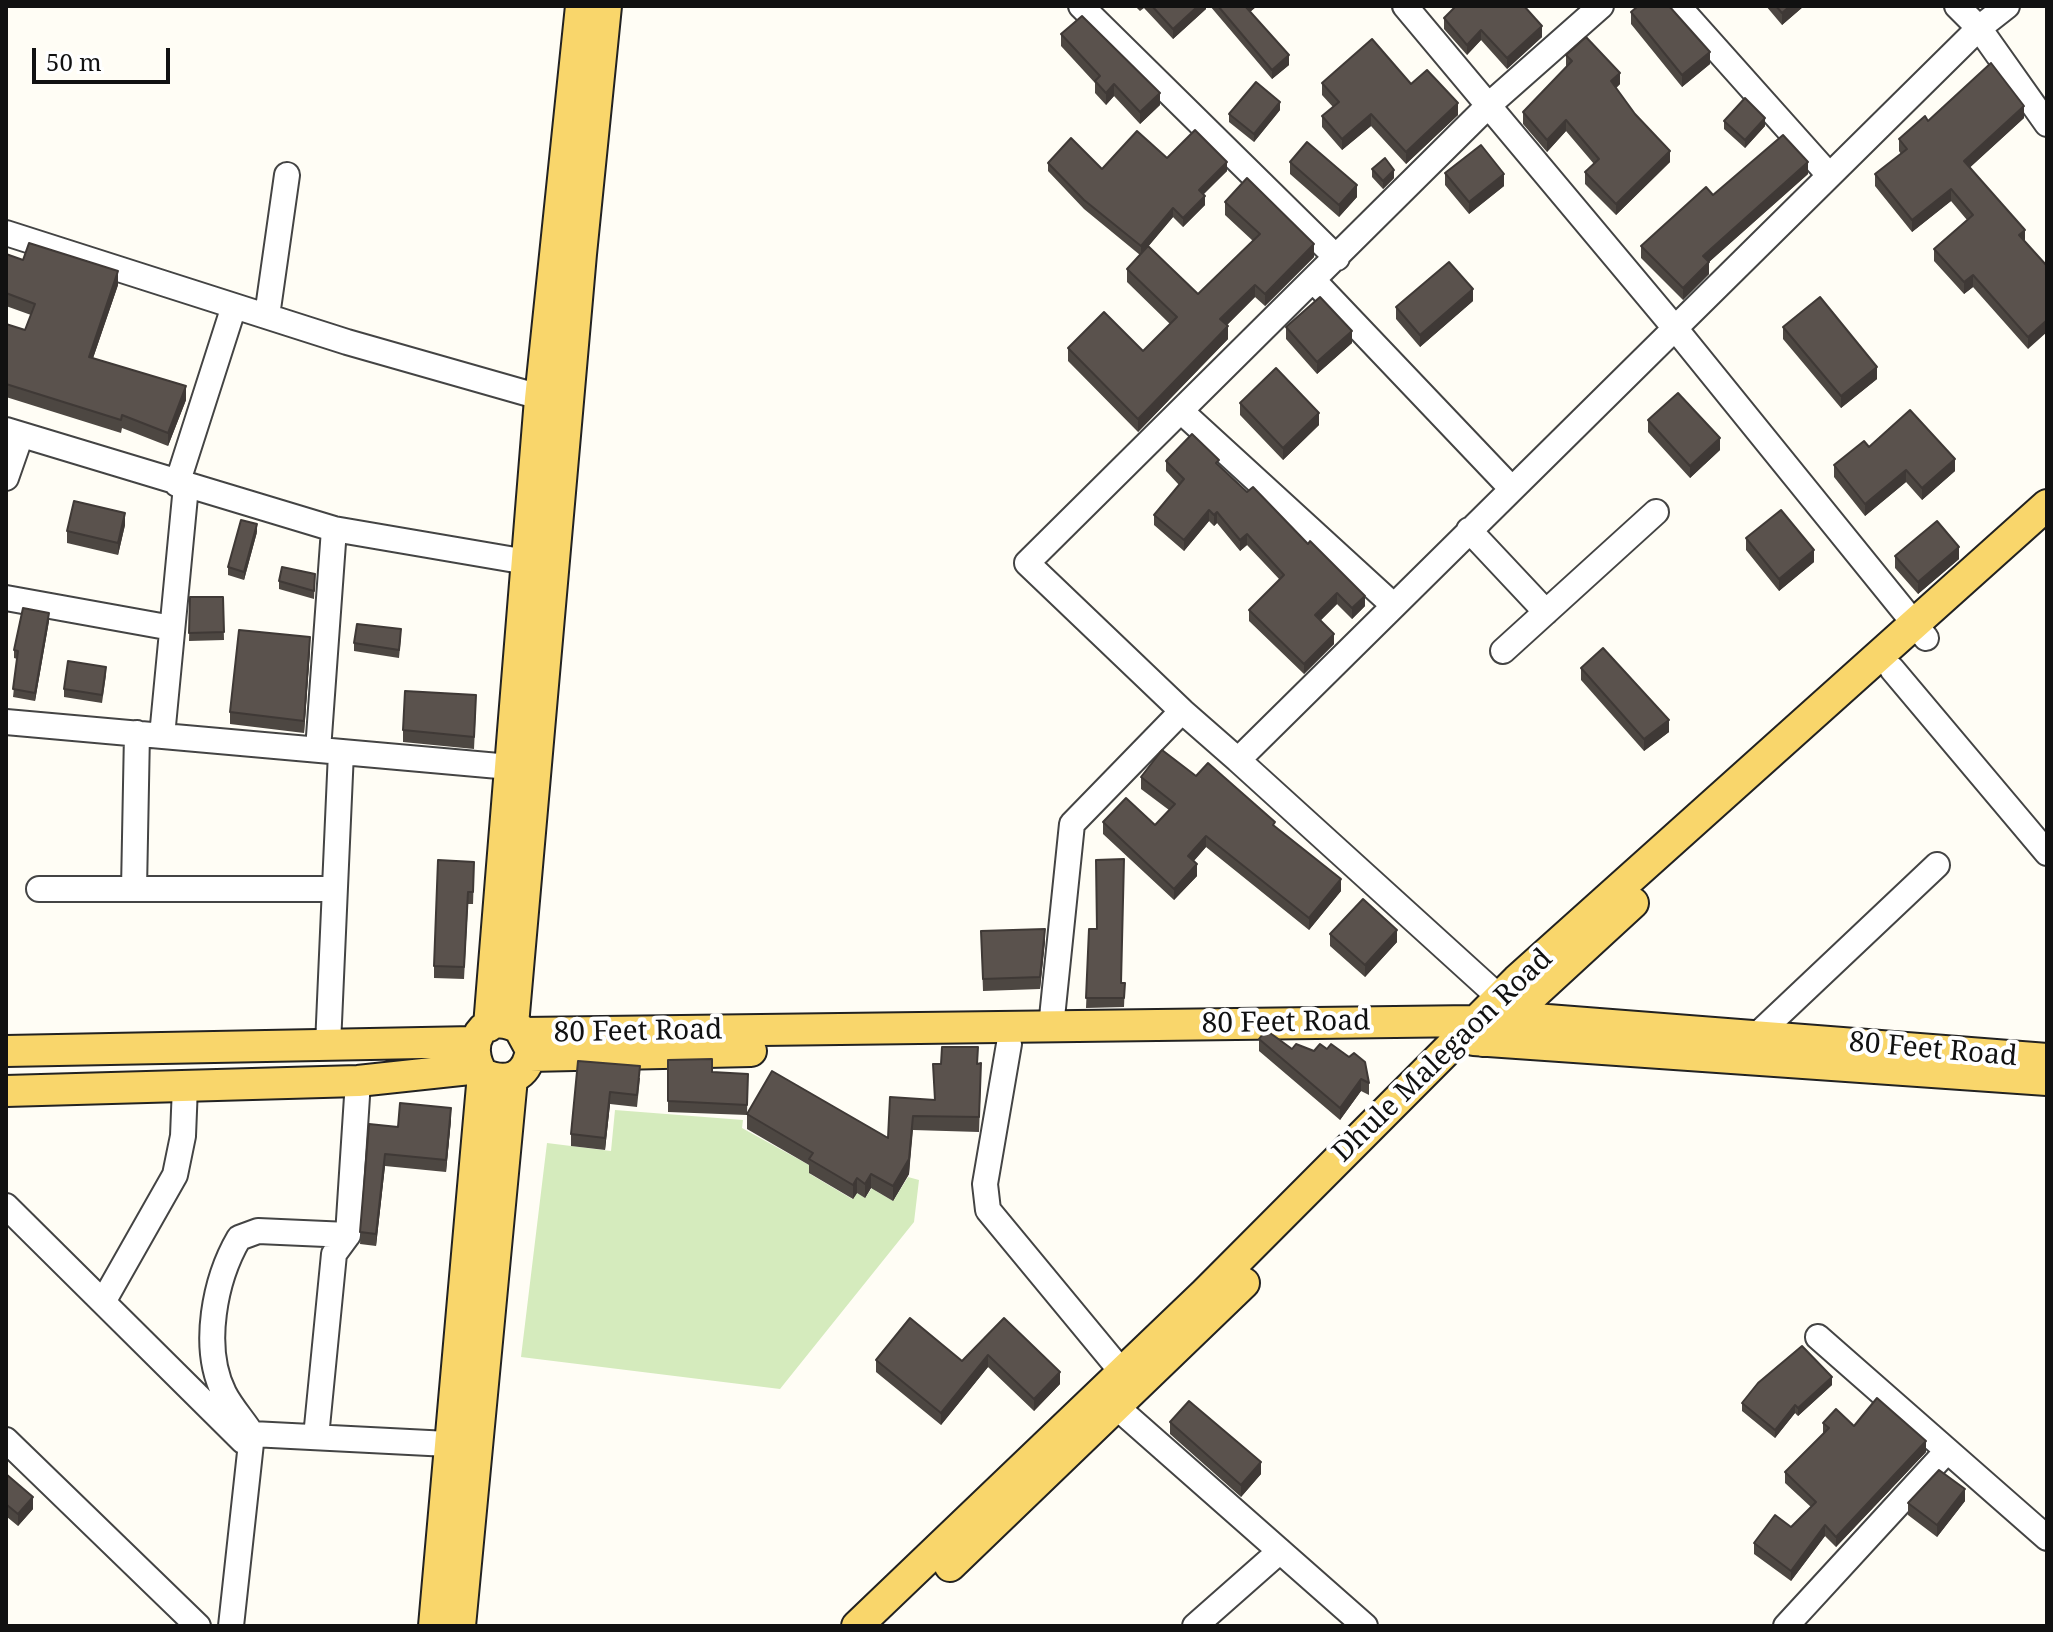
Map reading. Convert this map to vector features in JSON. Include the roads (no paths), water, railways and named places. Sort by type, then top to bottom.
[{"type":"main road","points":[[460,1626],[465,1445],[554,401],[581,6]]},
{"type":"main road","points":[[501,1050],[510,767],[527,562],[554,401],[606,6]]},
{"type":"main road","name":"Dhule Malegaon Road","points":[[857,1626],[1108,1401],[1122,1372],[1471,1034],[1920,630],[2047,505]]},
{"type":"main road","points":[[1504,1007],[1892,669],[1920,630],[2047,529]]},
{"type":"main road","name":"80 Feet Road","points":[[1504,1007],[1756,1036],[2047,1059]]},
{"type":"main road","name":"80 Feet Road","points":[[6,1091],[358,1081],[501,1050],[1051,1027],[1471,1034],[2047,1080]]},
{"type":"main road","points":[[886,1626],[1471,1034]]},
{"type":"main road","name":"80 Feet Road","points":[[6,1051],[328,1045],[501,1050],[1471,1034]]},
{"type":"main road","points":[[434,1626],[465,1445]]},
{"type":"street","points":[[1081,6],[1337,258]]},
{"type":"street","points":[[1405,6],[1490,104],[1920,630]]},
{"type":"street","points":[[1504,1007],[1182,711],[1027,563],[1490,104],[1601,6]]},
{"type":"street","points":[[1678,6],[1829,175]]},
{"type":"street","points":[[1957,6],[1979,28],[2047,124]]},
{"type":"street","points":[[1238,760],[1829,175],[1979,28],[2007,6]]},
{"type":"street","points":[[267,316],[287,175]]},
{"type":"street","points":[[6,233],[234,306],[554,401]]},
{"type":"street","points":[[1314,281],[1511,488]]},
{"type":"street","points":[[162,736],[181,485],[234,306]]},
{"type":"street","points":[[1182,412],[1393,605]]},
{"type":"street","points":[[6,478],[14,432],[334,529],[527,562]]},
{"type":"street","points":[[1503,651],[1656,512]]},
{"type":"street","points":[[328,1045],[333,889],[329,751],[334,529]]},
{"type":"street","points":[[1469,530],[1546,612]]},
{"type":"street","points":[[6,598],[172,628]]},
{"type":"street","points":[[1892,669],[2047,853]]},
{"type":"street","points":[[1051,1027],[1072,824],[1182,711]]},
{"type":"street","points":[[6,722],[510,767]]},
{"type":"street","points":[[134,889],[137,733]]},
{"type":"street","points":[[1756,1036],[1937,865]]},
{"type":"street","points":[[39,889],[333,889]]},
{"type":"street","points":[[1009,1044],[985,1184],[988,1210],[1122,1372]]},
{"type":"street","points":[[316,1437],[334,1254],[348,1235],[358,1081]]},
{"type":"street","points":[[103,1302],[175,1175],[183,1136],[185,1086]]},
{"type":"street","points":[[6,1206],[251,1441],[316,1437],[465,1445]]},
{"type":"street","points":[[231,1626],[251,1441],[223,1391],[214,1360],[217,1294],[225,1263],[239,1238],[258,1231],[348,1235]]},
{"type":"street","points":[[1818,1337],[2047,1538]]},
{"type":"street","points":[[1108,1401],[1365,1626]]},
{"type":"street","points":[[6,1440],[198,1626]]},
{"type":"street","points":[[1786,1626],[1947,1451]]},
{"type":"street","points":[[1195,1626],[1280,1551]]}]
